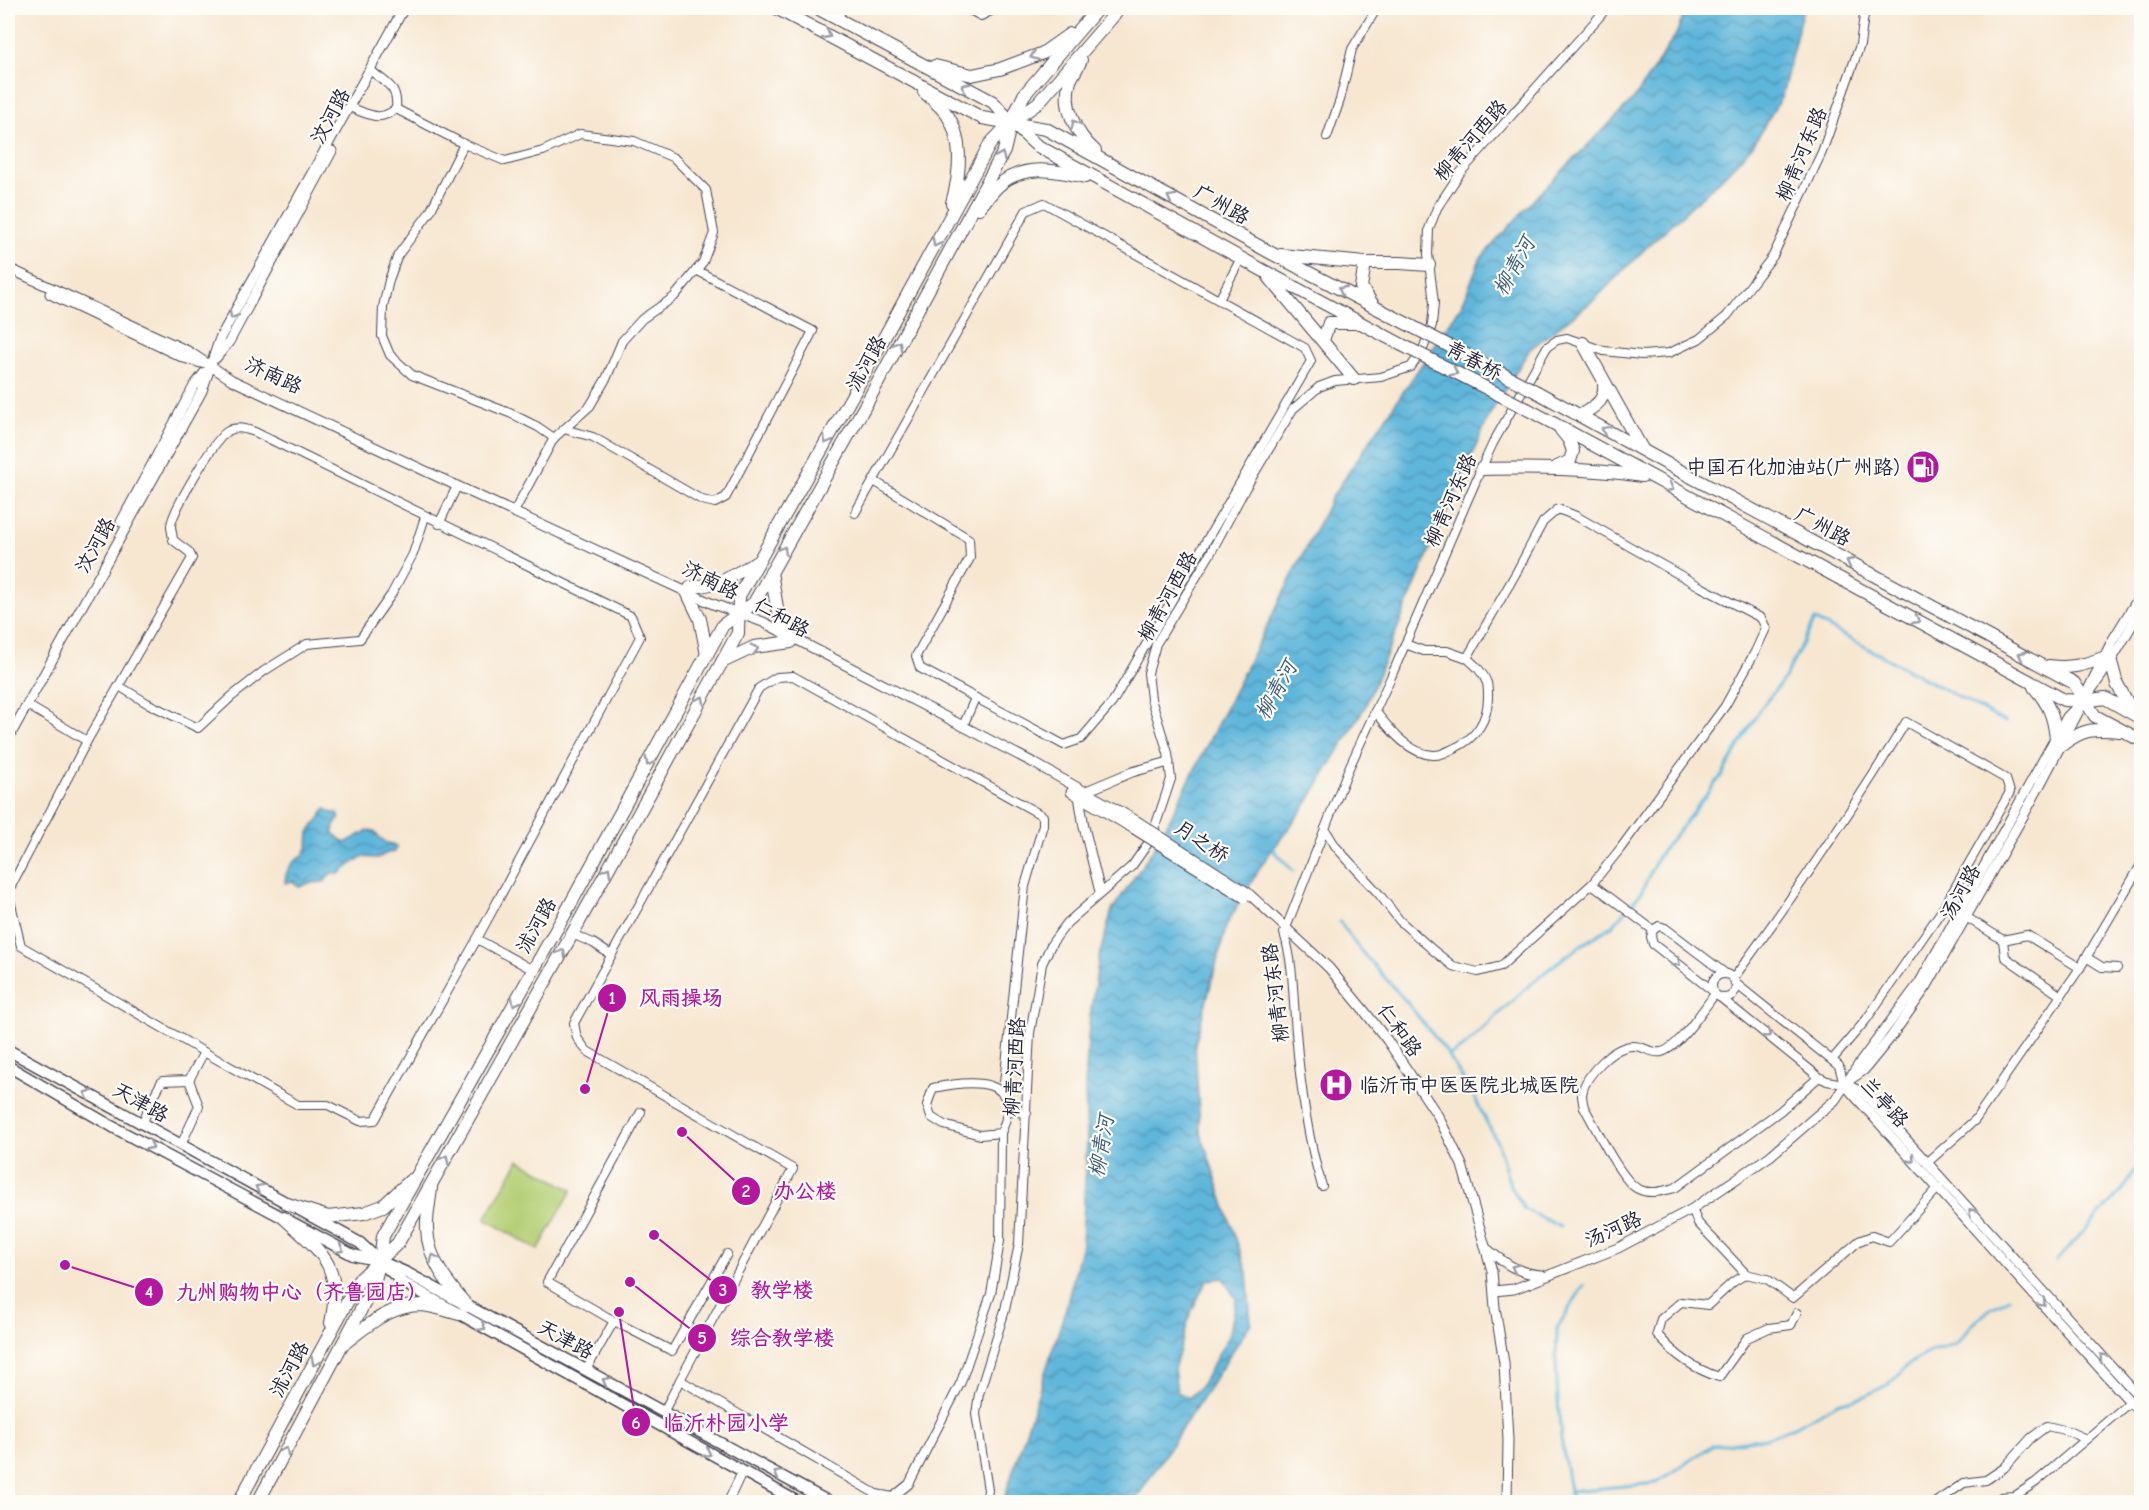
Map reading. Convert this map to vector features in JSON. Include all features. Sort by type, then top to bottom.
[{"type":"main road","name":"广州路","points":[[776,8],[982,118],[1046,129],[1413,327]]},
{"type":"main road","name":"广州路","points":[[818,8],[840,13],[919,62],[993,102],[1036,145],[1402,345]]},
{"type":"main road","name":"沭河路","points":[[258,1503],[373,1287],[380,1261],[383,1236],[723,625],[754,603],[1004,151],[1011,122],[1024,95],[1098,8]]},
{"type":"main road","name":"沭河路","points":[[240,1503],[359,1280],[398,1243],[572,934],[738,633],[739,596],[990,144],[1011,122],[1038,103],[1120,8]]},
{"type":"main road","points":[[919,62],[972,75],[990,71],[1043,53],[1083,25]]},
{"type":"main road","points":[[1091,41],[1070,83],[1068,111],[1085,142],[1114,167]]},
{"type":"main road","points":[[913,81],[947,115],[958,139],[959,178],[947,223]]},
{"type":"main road","points":[[963,228],[999,185],[1025,171],[1054,170],[1099,180]]},
{"type":"main road","points":[[1274,254],[1365,263],[1429,266]]},
{"type":"main road","points":[[1365,263],[1361,287],[1374,306]]},
{"type":"main road","points":[[1264,271],[1354,379]]},
{"type":"main road","points":[[1323,340],[1329,323],[1361,323]]},
{"type":"main road","name":"青春桥","points":[[1413,327],[1537,392]]},
{"type":"main road","points":[[1583,343],[1643,451]]},
{"type":"main road","name":"青春桥","points":[[1402,345],[1527,409]]},
{"type":"main road","points":[[1580,416],[1598,404],[1605,393],[1604,382]]},
{"type":"main road","name":"广州路","points":[[1537,392],[2074,683],[2095,716],[2142,741]]},
{"type":"main road","name":"广州路","points":[[1527,409],[2064,700],[2084,701],[2105,698],[2138,716]]},
{"type":"main road","points":[[1556,468],[1570,461],[1573,451],[1569,440],[1559,427]]},
{"type":"main road","points":[[1481,469],[1597,470],[1651,478]]},
{"type":"main road","points":[[707,655],[700,619],[688,590],[721,582],[759,561]]},
{"type":"main road","points":[[722,662],[754,648],[791,640],[777,608],[771,572]]},
{"type":"main road","points":[[2042,666],[2078,667],[2107,660],[2117,684],[2138,716]]},
{"type":"main road","points":[[2030,681],[2044,699],[2054,718],[2059,742],[2090,730],[2124,732]]},
{"type":"main road","name":"天津路","points":[[8,1050],[360,1243],[402,1282],[586,1370],[829,1503]]},
{"type":"main road","name":"天津路","points":[[8,1066],[113,1127],[353,1255],[380,1261]]},
{"type":"main road","points":[[287,1204],[328,1217],[364,1213],[383,1206],[418,1173]]},
{"type":"main road","points":[[432,1182],[427,1228],[430,1248],[463,1310]]},
{"type":"main road","points":[[284,1218],[321,1251],[332,1272],[335,1302],[328,1337]]},
{"type":"main road","points":[[343,1344],[378,1317],[395,1309],[423,1305],[463,1310]]},
{"type":"main road","name":"天津路","points":[[463,1310],[798,1503]]},
{"type":"street","name":"汶河路","points":[[8,739],[202,391],[220,338],[404,8]]},
{"type":"street","name":"汶河路","points":[[8,729],[194,386],[229,342],[410,8]]},
{"type":"street","points":[[966,8],[981,16],[997,8]]},
{"type":"street","points":[[1327,137],[1340,100],[1352,49],[1377,8]]},
{"type":"street","name":"柳青河西路","points":[[986,1503],[988,1490],[976,1414],[979,1394],[1005,1310],[1019,1244],[1030,1033],[1042,964],[1052,943],[1066,923],[1132,866],[1151,838],[1171,779],[1169,762],[1151,699],[1148,673],[1156,644],[1293,409],[1319,387],[1335,381],[1381,377],[1411,367],[1423,349],[1432,325],[1434,303],[1429,266],[1429,229],[1437,208],[1447,191],[1606,8]]},
{"type":"street","name":"柳青河东路","points":[[1322,1186],[1312,1153],[1297,1041],[1291,954],[1285,931],[1348,770],[1493,443],[1546,347],[1557,340],[1567,338],[1604,351],[1642,355],[1669,353],[1699,339],[1726,316],[1773,256],[1817,162],[1860,45],[1866,8]]},
{"type":"street","points":[[374,73],[391,86],[397,96],[396,109]]},
{"type":"street","points":[[354,109],[375,117],[386,116],[396,109]]},
{"type":"street","points":[[396,109],[464,144],[505,161],[543,151],[580,134],[634,141],[674,158],[706,190],[714,232],[703,262],[674,297],[642,319],[622,341],[607,377],[590,406],[554,438],[516,508]]},
{"type":"street","points":[[464,144],[430,212],[398,255],[383,307],[382,336],[390,355],[412,375],[512,414],[554,438]]},
{"type":"street","points":[[855,513],[1026,212],[1044,203],[1305,348],[1311,361],[1112,703],[1081,739],[1064,745],[920,668],[916,656],[970,558],[969,539],[874,481]]},
{"type":"street","points":[[1219,300],[1241,258]]},
{"type":"street","name":"济南路","points":[[8,268],[188,351],[232,380],[457,486],[688,590],[716,600],[738,614]]},
{"type":"street","points":[[564,429],[593,437],[702,500],[715,503],[726,497],[813,331],[696,270]]},
{"type":"street","name":"济南路","points":[[8,274],[184,358],[210,366],[688,590]]},
{"type":"street","points":[[241,428],[255,432],[439,524],[631,616],[640,637],[477,939],[375,1120],[360,1121],[328,1105],[298,1105],[21,946],[8,892],[87,741],[192,558],[189,552],[173,540],[171,525],[177,508],[203,462],[215,443],[227,431],[241,428]]},
{"type":"street","points":[[439,524],[457,486]]},
{"type":"street","points":[[1325,829],[1336,847],[1400,921],[1453,966],[1478,972],[1501,966],[1592,884],[1725,706],[1766,627],[1761,618],[1701,587],[1576,516],[1558,509],[1543,522],[1467,658]]},
{"type":"street","points":[[119,686],[147,703],[198,728],[264,671],[308,645],[360,639],[391,595],[413,554],[425,517]]},
{"type":"street","name":"汤河路","points":[[1844,1084],[1864,1070],[1891,1037],[1927,986],[2059,742],[2067,717],[2084,701],[2099,681],[2107,660],[2142,592]]},
{"type":"street","name":"汤河路","points":[[2107,660],[2142,608]]},
{"type":"street","name":"仁和路","points":[[738,614],[763,622],[791,640],[1081,794]]},
{"type":"street","name":"仁和路","points":[[791,640],[963,726],[1135,825]]},
{"type":"street","points":[[1376,711],[1402,742],[1432,756],[1443,754],[1461,745],[1476,733],[1484,720],[1488,704],[1488,684],[1478,668],[1467,658],[1447,651],[1424,651],[1405,644]]},
{"type":"street","points":[[664,1411],[793,1169],[587,1051],[578,1038],[574,1023],[759,688],[777,677],[793,676],[1043,816],[1043,825],[1024,886],[1003,1093]]},
{"type":"street","points":[[963,726],[975,698]]},
{"type":"street","points":[[27,705],[87,741]]},
{"type":"street","points":[[1716,994],[1732,994],[1731,979],[1802,884],[1906,722],[2006,779],[2010,792],[1942,910],[1866,1020],[1832,1060]]},
{"type":"street","name":"汤河路","points":[[1494,1291],[1514,1289],[1618,1248],[1692,1209],[1770,1156],[1818,1116],[1834,1100],[1920,982],[2059,742]]},
{"type":"street","points":[[1100,892],[1084,827],[1081,794],[1132,772],[1169,762]]},
{"type":"street","name":"月之桥","points":[[1135,825],[1246,895]]},
{"type":"street","points":[[1928,1162],[1975,1120],[2080,968],[2142,863]]},
{"type":"street","points":[[1592,884],[1653,930]]},
{"type":"street","name":"仁和路","points":[[1246,895],[1325,971],[1383,1043],[1434,1118],[1458,1167],[1503,1319],[1509,1363],[1513,1503]]},
{"type":"street","points":[[1966,917],[2003,940],[2027,935],[2080,968]]},
{"type":"street","points":[[1659,926],[1665,928],[1832,1060],[1839,1066],[1844,1084],[1818,1077],[1653,944],[1651,937],[1653,930],[1659,926]]},
{"type":"street","name":"仁和路","points":[[1285,931],[1329,968],[1387,1040],[1438,1116],[1462,1165],[1492,1271],[1504,1363],[1508,1503]]},
{"type":"street","points":[[572,934],[593,943],[611,955]]},
{"type":"street","points":[[477,939],[533,970]]},
{"type":"street","points":[[2003,940],[2005,957],[2061,996]]},
{"type":"street","points":[[2086,957],[2102,967],[2117,969]]},
{"type":"street","points":[[1716,994],[1713,981],[1720,975],[1731,979]]},
{"type":"street","points":[[1716,994],[1676,1044],[1662,1052],[1651,1051],[1636,1045],[1621,1047],[1606,1057],[1584,1085],[1582,1096],[1584,1107],[1627,1181],[1639,1190],[1655,1193],[1675,1188],[1780,1111],[1818,1077]]},
{"type":"street","points":[[189,1080],[204,1052]]},
{"type":"street","points":[[143,1124],[149,1105],[162,1082],[189,1080]]},
{"type":"street","points":[[181,1145],[200,1106],[189,1080]]},
{"type":"street","points":[[680,1380],[876,1494],[893,1497],[909,1484],[961,1382],[991,1294],[1000,1241],[1001,1133],[1006,1121],[1008,1102],[1003,1093],[989,1085],[961,1082],[933,1088],[927,1105],[931,1117],[944,1125],[980,1135],[1001,1133]]},
{"type":"street","name":"兰亭路","points":[[1844,1084],[1864,1093],[2142,1400]]},
{"type":"street","name":"兰亭路","points":[[1844,1084],[2142,1415]]},
{"type":"street","points":[[1007,1111],[1027,1113]]},
{"type":"street","points":[[641,1112],[547,1282],[672,1351],[727,1254]]},
{"type":"street","points":[[1692,1209],[1698,1223],[1746,1274],[1767,1279],[1793,1298],[1859,1242],[1872,1236],[1889,1242],[1938,1188]]},
{"type":"street","points":[[1486,1249],[1507,1266],[1528,1274],[1548,1275]]},
{"type":"street","points":[[1746,1274],[1732,1282],[1708,1305],[1681,1302],[1661,1319],[1657,1334],[1671,1351],[1703,1372],[1719,1377],[1747,1338],[1769,1328],[1791,1325],[1797,1313]]},
{"type":"street","points":[[586,1370],[614,1321]]},
{"type":"street","points":[[1994,1503],[2001,1497],[2015,1496],[2036,1482],[2130,1402]]},
{"type":"street","points":[[1936,1503],[1964,1483],[1986,1480],[2004,1467],[2031,1438],[2047,1426],[2068,1431],[2086,1439]]},
{"type":"street","points":[[728,1503],[742,1472]]},
{"type":"green space","points":[[519,1160],[572,1190],[538,1250],[485,1219]]},
{"type":"water","name":"柳青河","points":[[1686,8],[1803,8],[1782,96],[1753,145],[1722,178],[1594,300],[1530,349],[1491,412],[1424,564],[1365,707],[1306,805],[1262,864],[1227,924],[1195,1044],[1200,1131],[1247,1272],[1251,1323],[1134,1502],[1003,1502],[1066,1308],[1082,1244],[1087,1140],[1085,1087],[1089,1023],[1099,957],[1112,910],[1157,844],[1332,497],[1462,305],[1480,259],[1538,195],[1634,99],[1677,33]],"holes":[[[1223,1278],[1236,1299],[1230,1333],[1202,1384],[1189,1398],[1177,1392],[1174,1369],[1191,1312],[1207,1280]]]},
{"type":"water","points":[[326,809],[332,813],[338,813],[340,818],[334,825],[333,833],[345,843],[369,830],[374,831],[387,843],[397,846],[395,852],[378,858],[361,857],[339,874],[331,873],[324,882],[309,883],[299,887],[293,881],[285,883],[292,863],[303,856],[308,846],[309,832]]},
{"type":"waterway","points":[[1448,1056],[1465,1046],[1550,968],[1612,926],[1641,893],[1657,858],[1722,775],[1761,708],[1784,679],[1815,620],[2005,722]]},
{"type":"waterway","points":[[1272,848],[1293,871]]},
{"type":"waterway","points":[[1340,922],[1359,949],[1405,1000],[1445,1050],[1475,1099],[1498,1144],[1510,1185],[1524,1209],[1560,1227]]},
{"type":"waterway","points":[[2056,1261],[2122,1190],[2142,1160]]},
{"type":"waterway","points":[[1570,1502],[1558,1400],[1557,1328],[1584,1285]]},
{"type":"waterway","points":[[1570,1491],[1657,1483],[1711,1446],[1766,1438],[1794,1427],[1840,1402],[1863,1397],[1889,1384],[1910,1363],[1932,1351],[1956,1344],[1990,1309],[2009,1298]]},
{"type":"place","name":"中国石化加油站(广州路)","points":[[1923,467]]},
{"type":"place","name":"临沂市中医医院北城医院","points":[[1336,1085]]},
{"type":"place","name":"风雨操场","points":[[585,1089]]},
{"type":"place","name":"办公楼","points":[[682,1132]]},
{"type":"place","name":"教学楼","points":[[654,1235]]},
{"type":"place","name":"九州购物中心（齐鲁园店）","points":[[65,1265]]},
{"type":"place","name":"综合教学楼","points":[[630,1282]]},
{"type":"place","name":"临沂朴园小学","points":[[619,1312]]}]
